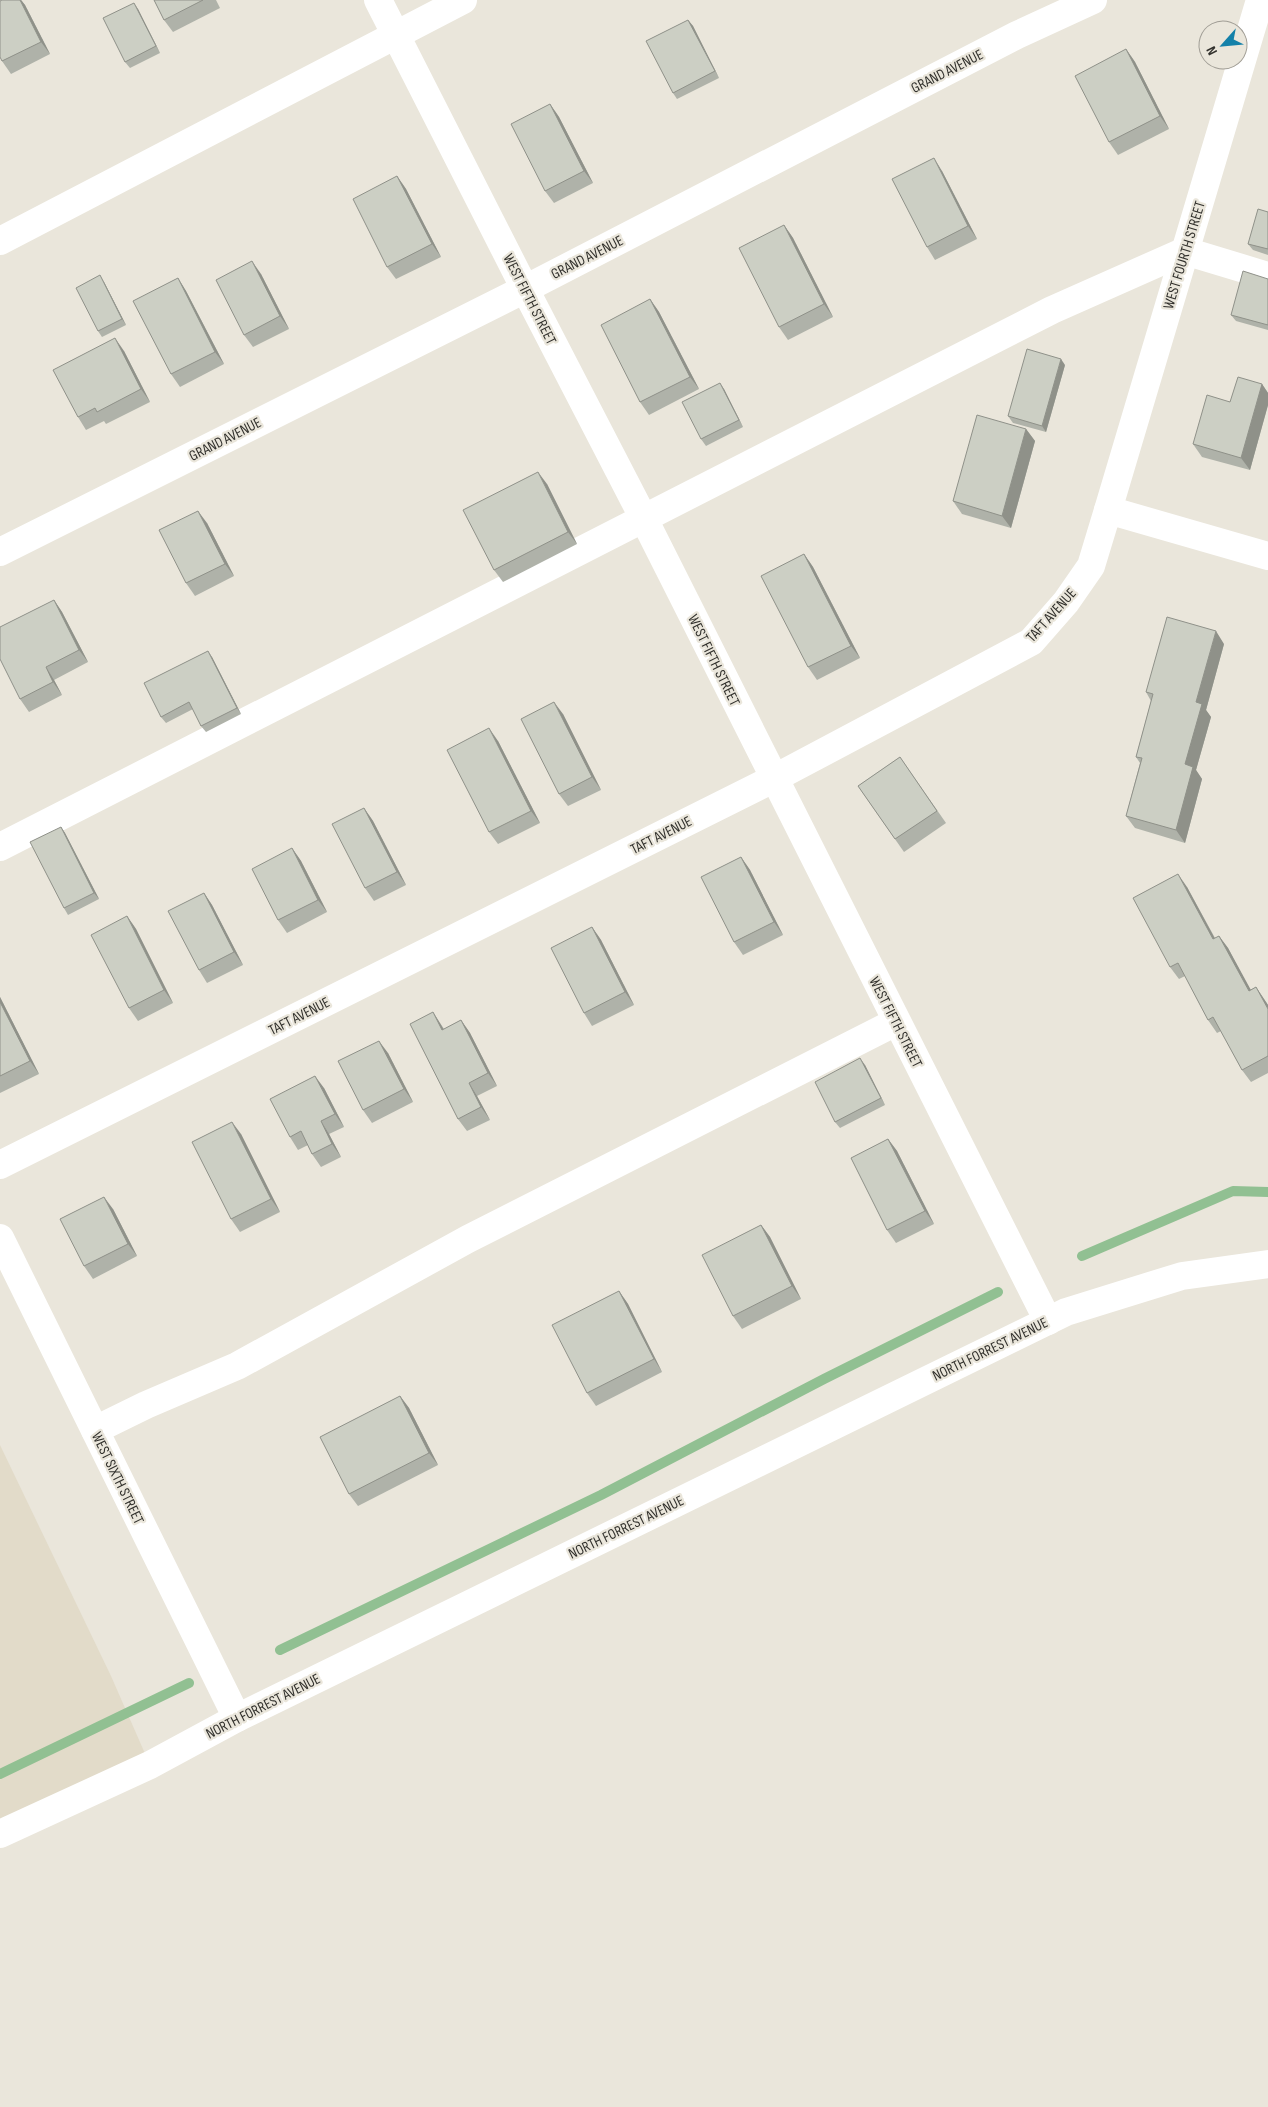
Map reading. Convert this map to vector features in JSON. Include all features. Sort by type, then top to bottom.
[{"type":"street","name":"WEST FIFTH STREET","points":[[378,0],[524,289],[644,519],[1048,1321]]},
{"type":"street","points":[[0,241],[463,0]]},
{"type":"street","name":"GRAND AVENUE","points":[[0,552],[524,289],[1017,35],[1093,0]]},
{"type":"street","name":"WEST FOURTH STREET","points":[[1108,510],[1260,0]]},
{"type":"street","points":[[0,847],[1052,310],[1185,251],[1268,276]]},
{"type":"street","points":[[1108,510],[1268,556]]},
{"type":"street","name":"TAFT AVENUE","points":[[0,1165],[774,779],[1031,642],[1066,602],[1092,566],[1108,510]]},
{"type":"street","points":[[95,1430],[146,1405],[237,1366],[468,1239],[896,1022]]},
{"type":"street","name":"WEST SIXTH STREET","points":[[0,1238],[237,1718]]},
{"type":"street","name":"NORTH FORREST AVENUE","points":[[0,1834],[150,1765],[237,1718],[1066,1312],[1182,1276],[1268,1264]]},
{"type":"shaded area","points":[[0,1445],[111,1676],[150,1765],[0,1834]]},
{"type":"building","points":[[20,0],[41,42],[2,61],[0,57],[0,1]]},
{"type":"building","points":[[154,0],[203,0],[164,20]]},
{"type":"building","points":[[134,3],[156,46],[125,62],[103,18]]},
{"type":"building","points":[[688,20],[715,71],[673,93],[646,41]]},
{"type":"building","points":[[1126,49],[1160,116],[1109,142],[1075,76]]},
{"type":"building","points":[[550,104],[584,171],[545,191],[511,124]]},
{"type":"building","points":[[934,158],[968,226],[927,247],[892,179]]},
{"type":"building","points":[[397,176],[432,244],[387,267],[353,199]]},
{"type":"building","points":[[1258,209],[1268,212],[1268,249],[1248,244]]},
{"type":"building","points":[[784,225],[824,304],[779,327],[739,248]]},
{"type":"building","points":[[252,261],[280,316],[244,335],[216,280]]},
{"type":"building","points":[[1243,271],[1268,279],[1268,325],[1231,315]]},
{"type":"building","points":[[100,275],[122,319],[98,331],[76,288]]},
{"type":"building","points":[[178,278],[215,352],[171,374],[133,301]]},
{"type":"building","points":[[650,299],[690,377],[640,402],[601,325]]},
{"type":"building","points":[[115,338],[141,389],[97,412],[95,408],[78,417],[53,370]]},
{"type":"building","points":[[1027,349],[1061,359],[1042,426],[1008,416]]},
{"type":"building","points":[[1238,377],[1262,384],[1241,458],[1193,444],[1207,395],[1230,402]]},
{"type":"building","points":[[720,383],[739,420],[701,439],[682,402]]},
{"type":"building","points":[[977,415],[1026,429],[1002,516],[953,501]]},
{"type":"building","points":[[538,472],[568,532],[494,570],[463,510]]},
{"type":"building","points":[[198,511],[225,564],[186,583],[159,530]]},
{"type":"building","points":[[804,554],[851,646],[808,667],[761,576]]},
{"type":"building","points":[[54,600],[79,650],[46,667],[53,682],[20,699],[0,659],[0,627]]},
{"type":"building","points":[[1167,617],[1216,631],[1196,702],[1202,704],[1185,764],[1193,767],[1176,830],[1126,816],[1142,758],[1136,757],[1153,694],[1146,692]]},
{"type":"building","points":[[208,651],[237,708],[201,726],[189,702],[161,717],[144,683]]},
{"type":"building","points":[[554,702],[592,777],[559,794],[521,719]]},
{"type":"building","points":[[489,728],[531,811],[489,832],[447,750]]},
{"type":"building","points":[[900,757],[937,811],[895,839],[858,786]]},
{"type":"building","points":[[364,808],[397,872],[365,888],[332,824]]},
{"type":"building","points":[[61,827],[94,893],[64,908],[30,842]]},
{"type":"building","points":[[292,848],[318,900],[278,920],[252,869]]},
{"type":"building","points":[[741,857],[774,922],[734,942],[701,877]]},
{"type":"building","points":[[1178,874],[1213,939],[1219,936],[1249,991],[1256,987],[1268,1009],[1268,1056],[1242,1070],[1213,1017],[1208,1020],[1178,963],[1170,967],[1133,898]]},
{"type":"building","points":[[204,893],[234,952],[199,970],[168,911]]},
{"type":"building","points":[[127,916],[164,990],[129,1008],[91,935]]},
{"type":"building","points":[[592,927],[625,992],[584,1013],[551,948]]},
{"type":"building","points":[[0,1002],[30,1061],[0,1076]]},
{"type":"building","points":[[433,1012],[442,1030],[461,1020],[488,1073],[469,1083],[481,1107],[458,1119],[410,1024]]},
{"type":"building","points":[[379,1041],[404,1089],[363,1110],[338,1061]]},
{"type":"building","points":[[860,1058],[881,1098],[835,1122],[815,1082]]},
{"type":"building","points":[[315,1076],[335,1114],[321,1121],[332,1144],[312,1154],[301,1131],[290,1137],[270,1099]]},
{"type":"building","points":[[232,1122],[271,1199],[231,1219],[192,1142]]},
{"type":"building","points":[[888,1139],[925,1211],[887,1230],[851,1158]]},
{"type":"building","points":[[104,1197],[128,1244],[84,1266],[60,1219]]},
{"type":"building","points":[[761,1225],[792,1286],[733,1316],[702,1255]]},
{"type":"building","points":[[619,1291],[654,1359],[587,1393],[552,1325]]},
{"type":"building","points":[[400,1396],[429,1453],[349,1494],[320,1437]]},
{"type":"waterway","points":[[1082,1256],[1233,1191],[1268,1192]]},
{"type":"waterway","points":[[280,1650],[601,1495],[824,1379],[998,1292]]},
{"type":"waterway","points":[[0,1774],[189,1683]]}]
